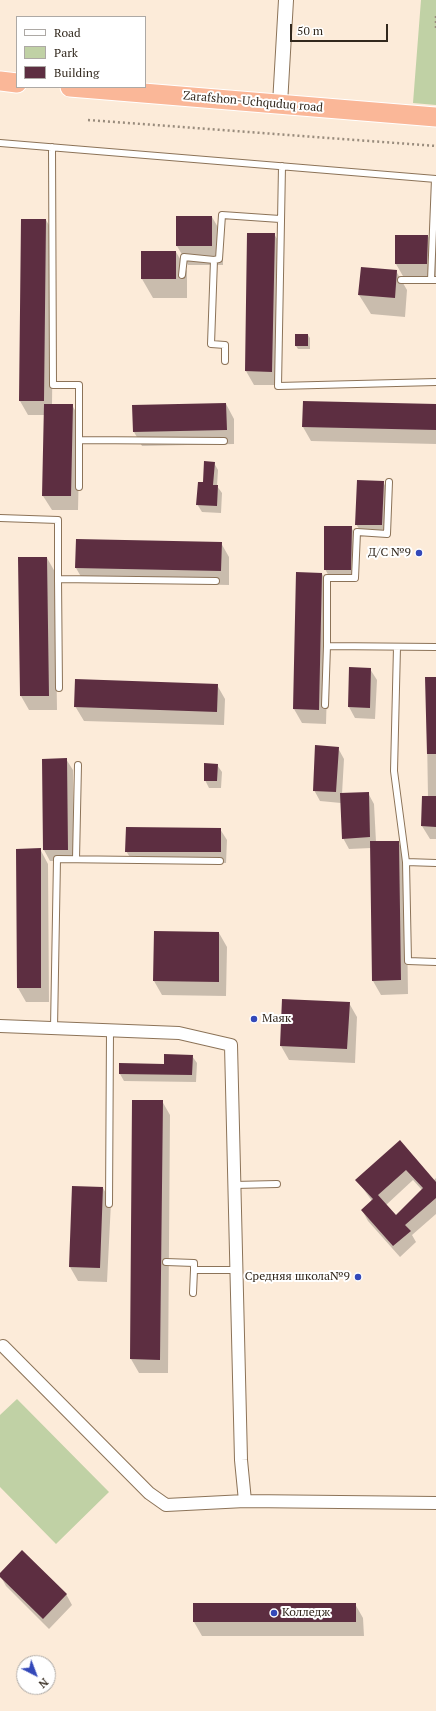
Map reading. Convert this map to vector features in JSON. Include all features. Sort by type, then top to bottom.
[{"type":"highway","points":[[0,82],[16,83]]},
{"type":"highway","name":"Zarafshon-Uchquduq road","points":[[82,88],[436,117]]},
{"type":"street","points":[[280,104],[286,0]]},
{"type":"street","points":[[0,1026],[179,1033],[231,1045],[241,1460],[245,1501]]},
{"type":"street","points":[[3,1346],[149,1493],[166,1505],[245,1501],[436,1504]]},
{"type":"lane","points":[[0,143],[435,179],[434,280],[402,280]]},
{"type":"lane","points":[[52,147],[53,384],[79,385],[79,487]]},
{"type":"lane","points":[[282,166],[278,386],[436,382]]},
{"type":"lane","points":[[182,275],[184,257],[214,260],[219,259],[222,215],[280,219]]},
{"type":"lane","points":[[214,260],[211,344],[225,345],[225,362]]},
{"type":"lane","points":[[79,440],[224,441]]},
{"type":"lane","points":[[325,705],[327,578],[355,578],[357,532],[387,534],[389,482]]},
{"type":"lane","points":[[0,518],[58,520],[59,688]]},
{"type":"lane","points":[[58,579],[216,581]]},
{"type":"lane","points":[[327,646],[436,647]]},
{"type":"lane","points":[[397,647],[394,771],[406,862],[408,961],[436,962]]},
{"type":"lane","points":[[76,859],[78,765]]},
{"type":"lane","points":[[54,1028],[57,859],[220,861]]},
{"type":"lane","points":[[406,862],[436,863]]},
{"type":"lane","points":[[109,1204],[110,1031]]},
{"type":"lane","points":[[234,1185],[277,1184]]},
{"type":"lane","points":[[166,1262],[194,1263],[193,1293]]},
{"type":"lane","points":[[194,1270],[236,1270]]},
{"type":"path","points":[[436,16],[436,30]]},
{"type":"path","points":[[88,120],[436,146]]},
{"type":"green space","points":[[421,0],[436,0],[436,105],[413,103]]},
{"type":"green space","points":[[17,1399],[109,1492],[56,1544],[0,1487],[0,1415]]},
{"type":"building","points":[[176,216],[212,216],[212,246],[176,246]]},
{"type":"building","points":[[21,219],[46,219],[44,401],[19,401]]},
{"type":"building","points":[[247,233],[275,233],[272,372],[245,371]]},
{"type":"building","points":[[395,235],[428,235],[427,264],[395,264]]},
{"type":"building","points":[[141,251],[176,251],[176,279],[141,279]]},
{"type":"building","points":[[361,267],[397,270],[395,298],[358,295]]},
{"type":"building","points":[[295,334],[308,334],[308,346],[295,346]]},
{"type":"building","points":[[303,401],[436,404],[436,430],[302,427]]},
{"type":"building","points":[[226,403],[227,430],[133,432],[132,405]]},
{"type":"building","points":[[44,404],[73,404],[71,496],[42,496]]},
{"type":"building","points":[[204,461],[215,462],[213,485],[218,485],[217,506],[196,505],[198,482],[203,482]]},
{"type":"building","points":[[357,480],[384,481],[382,525],[355,525]]},
{"type":"building","points":[[324,526],[352,526],[351,570],[324,570]]},
{"type":"building","points":[[76,539],[222,542],[221,571],[75,568]]},
{"type":"building","points":[[18,557],[47,557],[49,696],[20,696]]},
{"type":"building","points":[[296,572],[322,573],[319,710],[293,709]]},
{"type":"building","points":[[349,667],[371,668],[370,708],[348,707]]},
{"type":"building","points":[[425,677],[436,677],[436,754],[427,754]]},
{"type":"building","points":[[75,679],[218,684],[217,712],[74,707]]},
{"type":"building","points":[[315,745],[339,747],[336,792],[313,791]]},
{"type":"building","points":[[67,758],[68,850],[43,850],[42,759]]},
{"type":"building","points":[[204,763],[218,764],[217,781],[204,781]]},
{"type":"building","points":[[369,792],[370,837],[342,839],[340,793]]},
{"type":"building","points":[[422,796],[436,796],[436,827],[421,826]]},
{"type":"building","points":[[126,827],[221,828],[221,852],[125,852]]},
{"type":"building","points":[[370,841],[399,841],[401,980],[372,981]]},
{"type":"building","points":[[41,848],[41,988],[17,988],[16,849]]},
{"type":"building","points":[[154,931],[219,932],[219,982],[153,981]]},
{"type":"building","points":[[282,999],[350,1002],[347,1049],[280,1046]]},
{"type":"building","points":[[164,1054],[193,1055],[192,1075],[119,1074],[119,1063],[164,1064]]},
{"type":"building","points":[[132,1100],[163,1100],[160,1360],[130,1359]]},
{"type":"building","points":[[400,1140],[436,1182],[436,1198],[405,1225],[411,1231],[393,1246],[361,1210],[373,1199],[355,1180]],"holes":[[[406,1170],[423,1188],[396,1215],[378,1195]]]},
{"type":"building","points":[[72,1186],[103,1187],[100,1268],[69,1267]]},
{"type":"building","points":[[22,1550],[67,1594],[43,1619],[0,1577],[0,1573]]},
{"type":"building","name":"Колледж","points":[[193,1603],[356,1603],[356,1622],[193,1622]]},
{"type":"place","name":"Д/С №9","points":[[419,553]]},
{"type":"place","name":"Маяк","points":[[254,1019]]},
{"type":"place","name":"Средняя школа№9","points":[[358,1277]]},
{"type":"place","name":"Колледж","points":[[274,1613]]}]
